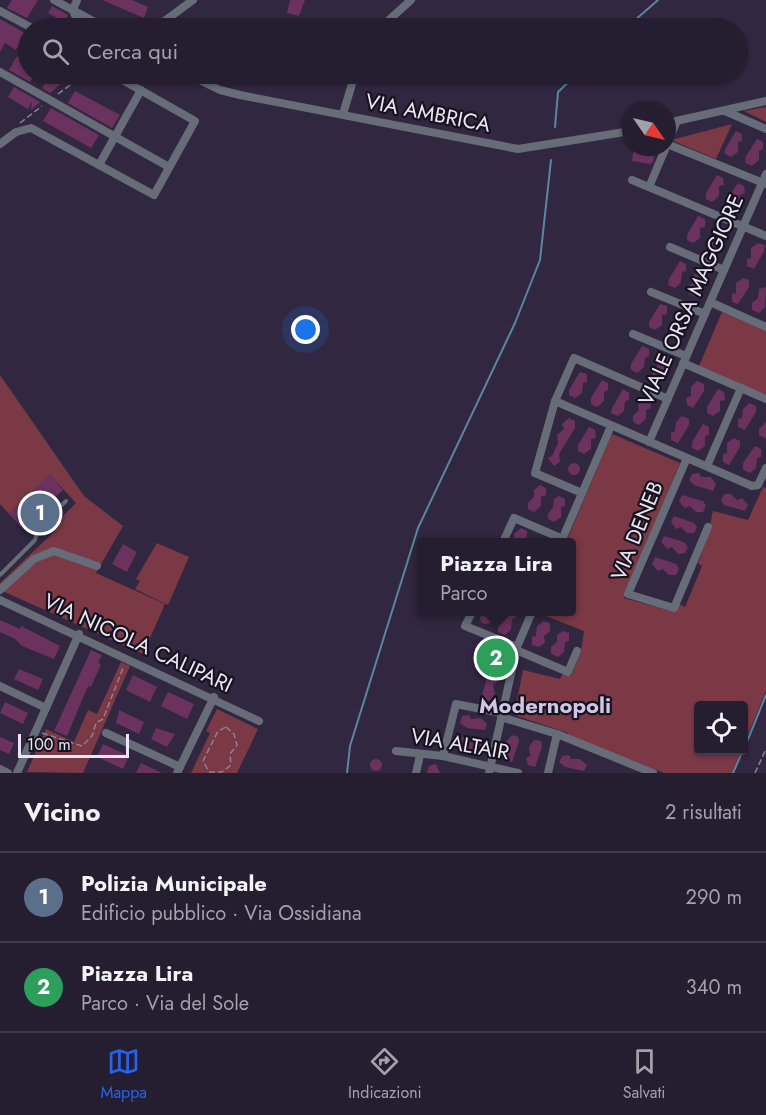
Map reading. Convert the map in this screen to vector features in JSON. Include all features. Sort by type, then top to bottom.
[{"type":"street","points":[[54,0],[60,0]]},
{"type":"street","points":[[54,0],[88,18]]},
{"type":"street","points":[[76,18],[73,10],[77,0]]},
{"type":"street","points":[[169,18],[193,0]]},
{"type":"street","points":[[391,18],[411,0]]},
{"type":"street","points":[[0,11],[18,21]]},
{"type":"street","points":[[0,72],[18,82]]},
{"type":"street","points":[[22,84],[169,167]]},
{"type":"street","points":[[0,144],[16,132],[31,128],[154,195],[195,121],[130,84]]},
{"type":"street","name":"VIA AMBRICA","points":[[208,84],[220,90],[518,149],[622,132]]},
{"type":"street","points":[[343,114],[352,84]]},
{"type":"street","points":[[99,165],[141,90]]},
{"type":"street","points":[[677,121],[766,101]]},
{"type":"street","points":[[725,111],[766,129]]},
{"type":"street","points":[[676,149],[764,184]]},
{"type":"street","points":[[649,187],[662,156]]},
{"type":"street","name":"VIALE ORSA MAGGIORE","points":[[649,442],[743,226],[764,184],[766,174]]},
{"type":"street","points":[[632,180],[766,236]]},
{"type":"street","points":[[670,247],[724,270]]},
{"type":"street","points":[[651,292],[705,314]]},
{"type":"street","points":[[710,302],[766,327]]},
{"type":"street","points":[[633,334],[766,399]]},
{"type":"street","points":[[582,493],[535,473],[555,401],[574,358],[668,399]]},
{"type":"street","points":[[707,466],[741,388]]},
{"type":"street","points":[[555,401],[755,487],[766,468]]},
{"type":"street","points":[[563,538],[612,426]]},
{"type":"street","name":"VIA DENEB","points":[[687,458],[628,594],[674,608],[708,527]]},
{"type":"street","points":[[505,538],[514,518],[556,538]]},
{"type":"street","points":[[0,590],[34,559],[54,551],[98,566]]},
{"type":"street","name":"VIA NICOLA CALIPARI","points":[[0,600],[79,634],[260,721]]},
{"type":"street","points":[[470,616],[465,626],[568,672],[577,651]]},
{"type":"street","points":[[490,770],[517,649],[530,616]]},
{"type":"street","points":[[17,773],[79,634]]},
{"type":"street","points":[[0,686],[46,708]]},
{"type":"street","points":[[106,733],[178,770],[214,697]]},
{"type":"street","points":[[443,756],[456,704],[502,715],[653,773]]},
{"type":"street","points":[[548,773],[557,735]]},
{"type":"street","name":"VIA ALTAIR","points":[[396,751],[443,756],[490,770],[518,773]]},
{"type":"street","points":[[416,773],[420,755]]},
{"type":"street","points":[[0,769],[8,773]]},
{"type":"lane","points":[[0,575],[35,540],[38,529],[66,501]]},
{"type":"path","points":[[496,639],[491,652],[497,656],[498,662],[513,666]]},
{"type":"path","points":[[44,734],[82,746],[92,736],[96,723],[103,718],[125,664]]},
{"type":"path","points":[[226,727],[234,734],[237,745],[230,754],[231,765],[222,772],[209,773],[203,761],[218,731],[226,727]]},
{"type":"path","points":[[755,773],[766,749]]},
{"type":"shaded area","points":[[766,107],[766,122],[744,111]]},
{"type":"shaded area","points":[[732,124],[716,159],[676,142],[676,139]]},
{"type":"shaded area","points":[[722,312],[766,331],[766,395],[699,366]]},
{"type":"shaded area","points":[[0,375],[84,496],[123,526],[96,573],[165,604],[143,654],[0,590],[0,583],[55,531],[52,527],[76,503],[50,475],[9,514],[0,504]]},
{"type":"shaded area","points":[[612,434],[680,463],[624,598],[675,612],[679,604],[685,607],[702,566],[698,563],[707,539],[713,511],[748,520],[763,487],[766,488],[766,691],[748,734],[748,701],[694,701],[694,755],[739,755],[732,773],[664,773],[568,736],[568,733],[514,715],[523,670],[560,679],[563,673],[571,676],[581,652],[584,631],[546,616],[576,616],[576,538],[568,538]]},
{"type":"shaded area","points":[[157,543],[189,557],[168,605],[135,589],[140,581],[136,579]]},
{"type":"shaded area","points":[[486,639],[511,650],[506,672],[480,667]]},
{"type":"shaded area","points":[[121,662],[130,666],[83,773],[27,772],[46,729],[74,742],[88,710],[97,714]]},
{"type":"shaded area","points":[[217,709],[258,729],[237,773],[191,773],[210,733],[206,731]]},
{"type":"building","points":[[12,0],[38,0],[27,18],[7,8]]},
{"type":"building","points":[[102,0],[132,0],[148,7],[144,18]]},
{"type":"building","points":[[290,0],[305,0],[299,16],[287,13]]},
{"type":"building","points":[[52,6],[68,15],[67,18],[57,18],[48,13]]},
{"type":"building","points":[[0,19],[18,29],[18,46],[16,50],[5,43],[0,52]]},
{"type":"building","points":[[17,56],[18,75],[9,70]]},
{"type":"building","points":[[44,84],[61,84],[50,93],[42,88]]},
{"type":"building","points":[[14,87],[40,102],[31,110],[32,102],[28,109],[8,97]]},
{"type":"building","points":[[75,91],[120,115],[112,128],[68,103]]},
{"type":"building","points":[[51,108],[99,135],[91,148],[43,121]]},
{"type":"building","points":[[736,131],[742,134],[742,141],[738,142],[738,152],[731,157],[725,154],[725,149]]},
{"type":"building","points":[[757,139],[763,142],[763,149],[759,151],[759,160],[752,166],[745,163],[746,156]]},
{"type":"building","points":[[633,156],[654,156],[650,164],[632,161]]},
{"type":"building","points":[[717,175],[723,178],[724,185],[719,186],[719,196],[712,202],[706,199],[706,193]]},
{"type":"building","points":[[738,183],[744,186],[745,193],[740,195],[740,204],[733,210],[727,207],[727,200]]},
{"type":"building","points":[[698,216],[705,219],[705,227],[700,228],[700,238],[693,243],[687,240],[687,235]]},
{"type":"building","points":[[719,225],[725,228],[725,235],[721,237],[721,246],[714,252],[708,249],[708,241],[713,237],[713,231]]},
{"type":"building","points":[[758,243],[765,245],[754,269],[747,266],[747,259],[751,258],[751,248]]},
{"type":"building","points":[[680,261],[686,264],[686,271],[682,272],[681,282],[675,288],[668,285],[669,279]]},
{"type":"building","points":[[700,270],[706,273],[707,280],[702,281],[702,291],[695,297],[689,294],[689,286],[695,281],[694,275]]},
{"type":"building","points":[[743,278],[749,280],[749,287],[738,304],[732,302],[732,294],[736,293],[736,283]]},
{"type":"building","points":[[766,287],[765,307],[759,313],[752,310],[752,303],[758,298],[759,289]]},
{"type":"building","points":[[660,304],[667,306],[667,314],[662,315],[662,325],[655,330],[649,327],[649,322]]},
{"type":"building","points":[[682,312],[688,315],[688,322],[684,324],[684,333],[677,339],[671,336],[671,329]]},
{"type":"building","points":[[642,346],[649,349],[649,356],[645,358],[644,367],[637,373],[631,370],[631,364]]},
{"type":"building","points":[[664,355],[670,358],[671,365],[666,366],[666,376],[659,382],[653,379],[653,372]]},
{"type":"building","points":[[580,372],[587,374],[587,382],[583,383],[582,393],[575,398],[569,395],[569,390]]},
{"type":"building","points":[[602,380],[608,383],[608,390],[604,392],[604,401],[597,407],[591,404],[591,398]]},
{"type":"building","points":[[697,381],[704,384],[704,391],[693,408],[687,405],[686,398],[691,396],[691,387]]},
{"type":"building","points":[[623,389],[629,393],[629,400],[625,401],[624,411],[618,416],[611,413]]},
{"type":"building","points":[[718,389],[724,392],[725,400],[720,401],[720,411],[713,416],[707,413],[707,407]]},
{"type":"building","points":[[645,398],[650,401],[651,408],[646,410],[646,419],[639,425],[633,422],[633,416],[639,410],[638,404]]},
{"type":"building","points":[[749,403],[756,406],[756,412],[745,430],[738,427],[738,419],[742,418],[743,409]]},
{"type":"building","points":[[682,416],[689,419],[689,425],[678,443],[671,440],[671,433],[675,431],[676,422]]},
{"type":"building","points":[[569,418],[575,421],[575,428],[559,454],[560,462],[554,466],[548,458],[552,456],[558,443],[557,435],[564,429],[562,424]]},
{"type":"building","points":[[766,422],[766,439],[759,435],[759,429]]},
{"type":"building","points":[[703,424],[709,427],[709,435],[705,436],[705,446],[698,451],[692,448],[692,442]]},
{"type":"building","points":[[589,427],[595,430],[596,438],[591,439],[591,449],[584,454],[578,451],[578,445]]},
{"type":"building","points":[[734,438],[740,441],[740,447],[729,465],[723,462],[723,454],[727,453],[727,443]]},
{"type":"building","points":[[755,446],[761,449],[761,457],[757,458],[756,468],[750,473],[743,470],[743,463]]},
{"type":"building","points":[[576,463],[580,469],[576,475],[572,475],[568,467]]},
{"type":"building","points":[[699,473],[701,477],[711,477],[716,484],[713,491],[694,485],[689,480],[692,474]]},
{"type":"building","points":[[50,475],[63,490],[21,527],[9,514]]},
{"type":"building","points":[[540,485],[546,488],[546,495],[541,497],[541,506],[534,512],[528,509],[528,503],[534,497],[534,490]]},
{"type":"building","points":[[724,494],[731,494],[737,500],[742,498],[748,505],[745,511],[724,505],[721,501]]},
{"type":"building","points":[[682,495],[703,501],[706,506],[703,512],[696,512],[690,506],[685,508],[679,501]]},
{"type":"building","points":[[559,496],[565,499],[565,506],[561,507],[561,517],[554,522],[548,519],[548,514],[553,507],[554,499]]},
{"type":"building","points":[[674,516],[694,523],[697,527],[694,533],[687,533],[681,527],[676,529],[671,522]]},
{"type":"building","points":[[521,528],[527,531],[526,538],[514,538],[514,534]]},
{"type":"building","points":[[664,536],[684,542],[688,547],[685,553],[678,554],[672,547],[667,549],[661,542]]},
{"type":"building","points":[[123,544],[137,552],[127,572],[112,564]]},
{"type":"building","points":[[655,557],[676,564],[679,569],[676,575],[669,575],[663,569],[658,571],[652,564]]},
{"type":"building","points":[[480,616],[492,616],[488,624],[480,620]]},
{"type":"building","points":[[504,616],[515,616],[516,618],[512,619],[511,629],[505,635],[498,632],[498,624],[504,619]]},
{"type":"building","points":[[0,620],[20,629],[21,626],[60,646],[54,659],[22,646],[15,639],[0,632]]},
{"type":"building","points":[[544,621],[550,623],[550,631],[544,636],[545,643],[539,647],[532,645],[532,637],[536,636],[537,626]]},
{"type":"building","points":[[563,631],[569,633],[569,641],[565,642],[564,652],[558,657],[551,654],[551,647],[557,642],[557,635]]},
{"type":"building","points":[[91,650],[102,655],[98,663],[101,664],[91,687],[88,686],[67,736],[54,731]]},
{"type":"building","points":[[19,669],[43,679],[38,690],[14,679]]},
{"type":"building","points":[[488,674],[495,676],[497,682],[493,685],[495,694],[490,701],[483,700],[482,695]]},
{"type":"building","points":[[133,675],[157,687],[150,702],[126,690]]},
{"type":"building","points":[[168,692],[194,704],[187,719],[161,706]]},
{"type":"building","points":[[5,702],[28,713],[23,724],[0,713]]},
{"type":"building","points":[[119,710],[144,722],[139,734],[116,723]]},
{"type":"building","points":[[469,715],[471,719],[481,718],[487,724],[485,730],[467,728],[460,723],[462,716]]},
{"type":"building","points":[[156,728],[175,734],[167,747],[151,739]]},
{"type":"building","points":[[512,735],[518,737],[519,742],[512,762],[505,761],[503,753],[508,751],[506,742]]},
{"type":"building","points":[[0,737],[14,743],[9,754],[0,750]]},
{"type":"building","points":[[464,737],[470,742],[478,742],[482,745],[480,752],[473,753],[467,748],[462,751],[455,745],[457,738]]},
{"type":"building","points":[[534,740],[541,741],[542,747],[535,767],[528,765],[526,758],[530,756],[529,747]]},
{"type":"building","points":[[103,744],[129,756],[123,769],[97,757]]},
{"type":"building","points":[[569,755],[571,759],[580,759],[587,765],[584,771],[565,767],[559,762],[562,756]]},
{"type":"building","points":[[378,759],[381,760],[381,770],[374,771],[371,770],[370,763],[371,760]]},
{"type":"building","points":[[141,763],[162,773],[136,773]]},
{"type":"building","points":[[436,764],[440,773],[427,773],[429,766]]},
{"type":"waterway","points":[[637,18],[658,0]]},
{"type":"waterway","points":[[555,127],[558,92],[566,84]]},
{"type":"waterway","points":[[347,773],[350,746],[418,528],[515,323],[540,260],[551,160]]},
{"type":"waterway","points":[[748,739],[766,695]]},
{"type":"waterway","points":[[733,773],[741,755]]},
{"type":"place","name":"Polizia Municipale","points":[[40,513]]},
{"type":"place","name":"Piazza Lira","points":[[496,658]]},
{"type":"district","name":"Modernopoli","points":[[545,705]]}]
